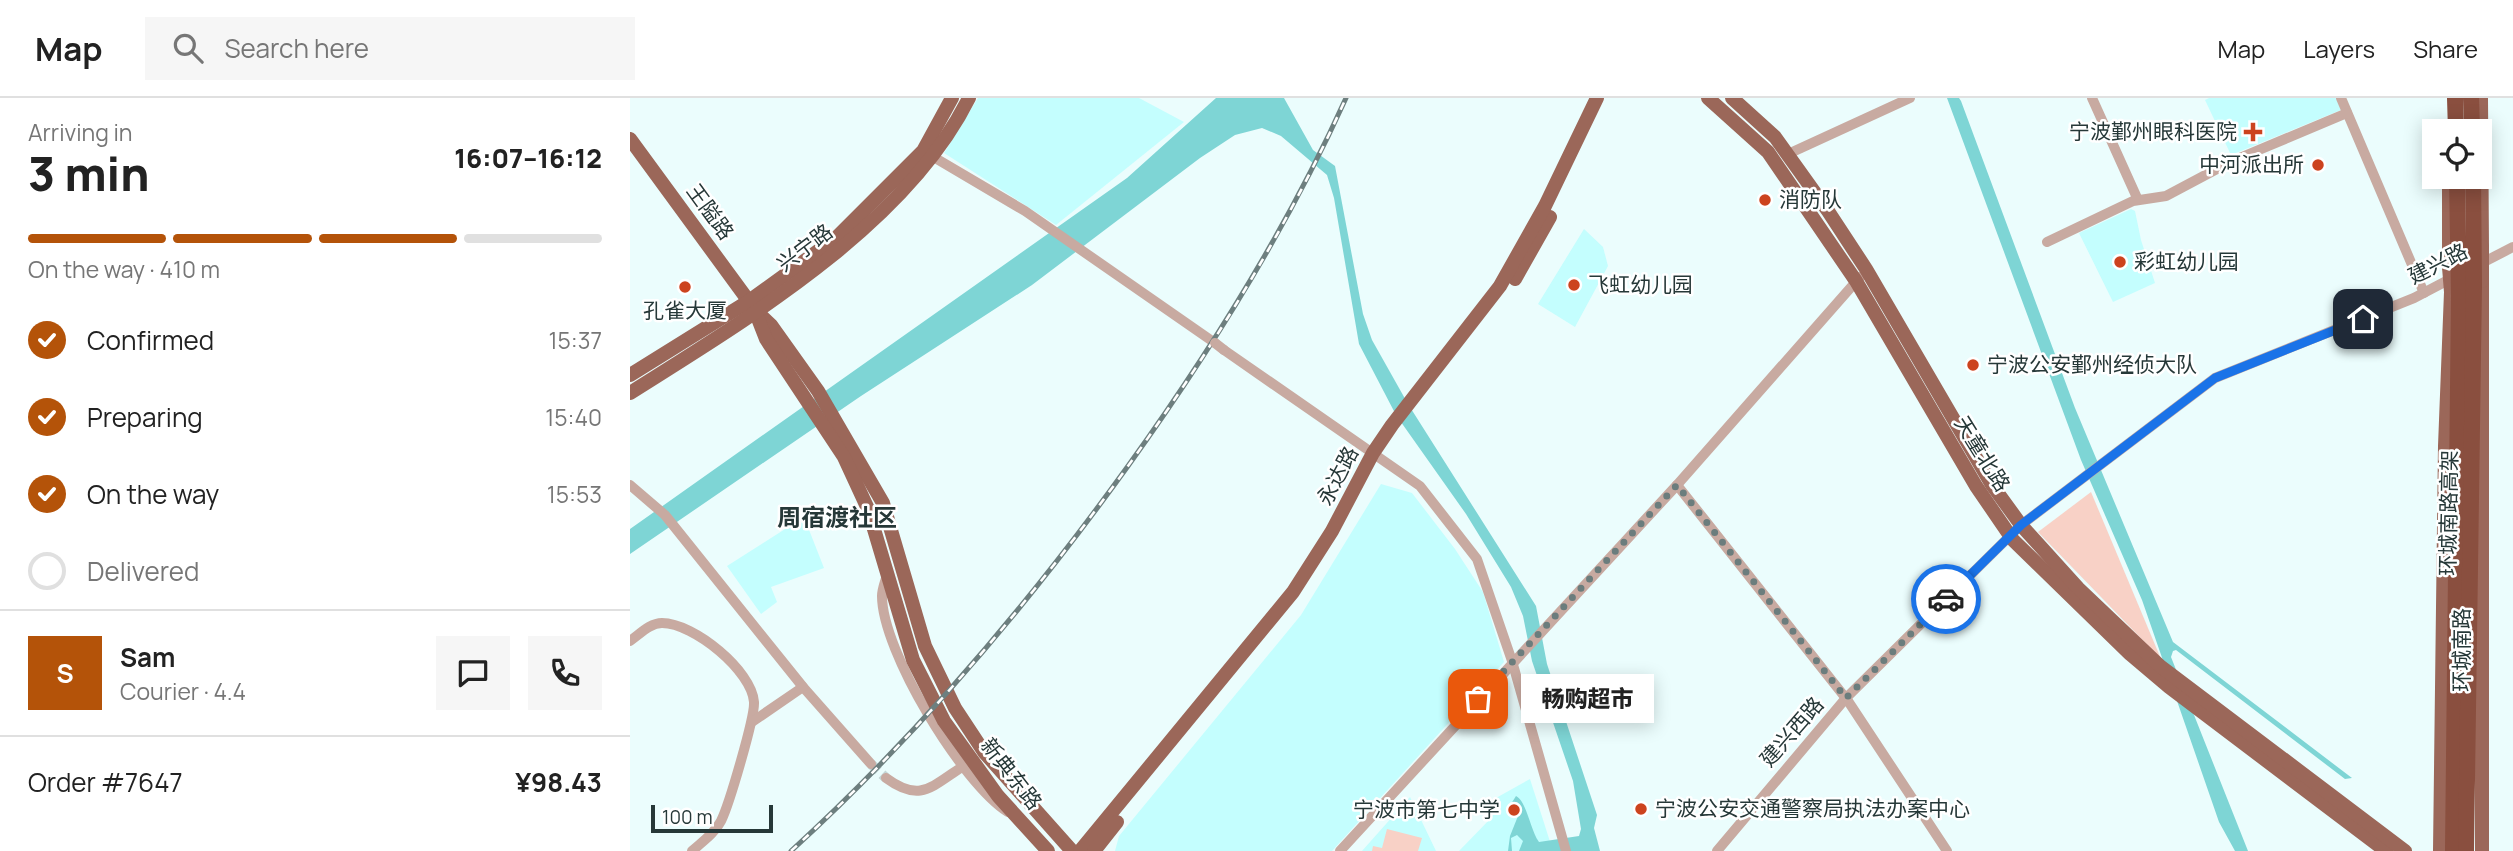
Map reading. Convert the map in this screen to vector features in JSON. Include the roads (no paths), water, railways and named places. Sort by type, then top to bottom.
[{"type":"highway","points":[[2455,98],[2456,119]]},
{"type":"highway","points":[[2472,98],[2472,119]]},
{"type":"highway","name":"环城南路高架","points":[[2452,851],[2459,296],[2457,189]]},
{"type":"highway","name":"环城南路高架","points":[[2466,851],[2473,189]]},
{"type":"main road","name":"兴宁路","points":[[928,154],[952,98]]},
{"type":"main road","name":"兴宁路","points":[[630,393],[866,227],[928,154],[969,98]]},
{"type":"main road","name":"永达路","points":[[1080,851],[1293,592],[1396,427],[1500,286],[1545,206],[1597,98]]},
{"type":"main road","name":"永达路","points":[[1419,395],[1466,347],[1507,291],[1554,210],[1607,98]]},
{"type":"main road","name":"天童北路","points":[[1708,98],[1768,152],[1861,275]]},
{"type":"main road","name":"天童北路","points":[[1732,98],[1788,154],[1992,485],[2016,530],[2101,626],[2193,706],[2405,851]]},
{"type":"main road","points":[[2448,98],[2448,119]]},
{"type":"main road","name":"环城南路","points":[[2481,98],[2482,851]]},
{"type":"main road","name":"王隘路","points":[[630,139],[752,306]]},
{"type":"main road","name":"环城南路","points":[[2440,851],[2445,446],[2451,292],[2449,189]]},
{"type":"main road","name":"兴宁路","points":[[630,375],[752,306]]},
{"type":"main road","points":[[752,306],[771,325],[838,421],[883,503],[925,646],[955,708],[984,752],[1072,851]]},
{"type":"main road","name":"新典东路","points":[[752,306],[766,339],[844,457],[868,509],[914,660],[944,721],[998,796],[1048,851]]},
{"type":"main road","name":"永达路","points":[[1094,851],[1299,595],[1340,533],[1377,456]]},
{"type":"main road","name":"天童北路","points":[[2016,530],[2160,666],[2386,851]]},
{"type":"street","points":[[1788,154],[1910,98]]},
{"type":"street","points":[[2092,98],[2138,200]]},
{"type":"street","points":[[2341,98],[2424,293]]},
{"type":"street","points":[[2047,242],[2138,200],[2166,196],[2230,162],[2347,113]]},
{"type":"street","points":[[928,154],[1048,227],[1420,486],[1477,559],[1516,657],[1566,851]]},
{"type":"street","name":"建兴路","points":[[2016,530],[2215,378],[2424,293],[2513,247]]},
{"type":"street","points":[[1340,851],[1677,485],[1861,275]]},
{"type":"street","points":[[630,485],[665,516],[803,687],[871,764]]},
{"type":"street","points":[[1677,485],[1846,698],[1948,851]]},
{"type":"street","name":"建兴西路","points":[[1717,851],[1846,698],[2016,530]]},
{"type":"street","points":[[887,575],[881,593],[893,641],[935,724],[962,767],[995,804],[1020,820]]},
{"type":"street","points":[[630,640],[646,628],[664,623],[690,632],[729,659],[747,679],[754,704],[752,722],[722,819],[692,851]]},
{"type":"street","points":[[752,722],[803,687]]},
{"type":"street","points":[[886,778],[907,792],[922,793],[962,767]]},
{"type":"tunnel","points":[[871,764],[886,778]]},
{"type":"railway","points":[[791,851],[838,807],[927,715],[1011,619],[1090,518],[1218,333],[1299,194],[1346,98]]},
{"type":"place","name":"宁波鄞州眼科医院","points":[[2253,132]]},
{"type":"place","name":"中河派出所","points":[[2318,165]]},
{"type":"place","name":"消防队","points":[[1765,200]]},
{"type":"place","name":"彩虹幼儿园","points":[[2120,262]]},
{"type":"place","name":"飞虹幼儿园","points":[[1574,285]]},
{"type":"place","name":"孔雀大厦","points":[[685,287]]},
{"type":"place","name":"宁波公安鄞州经侦大队","points":[[1973,365]]},
{"type":"place","name":"畅购超市","points":[[1478,699]]},
{"type":"place","name":"宁波公安交通警察局执法办案中心","points":[[1641,809]]},
{"type":"place","name":"宁波市第七中学","points":[[1514,810]]},
{"type":"district","name":"周宿渡社区","points":[[837,518]]}]
